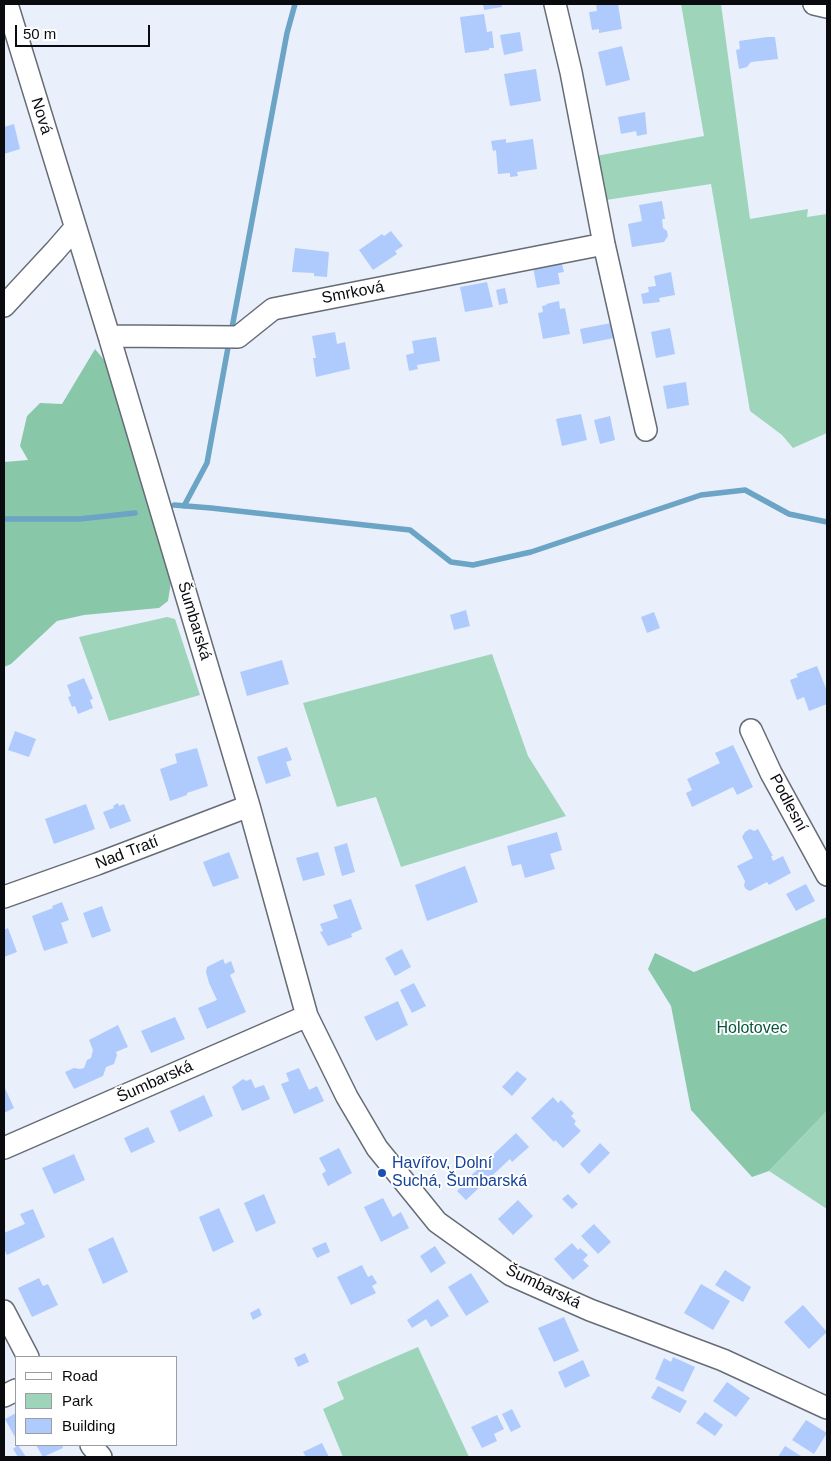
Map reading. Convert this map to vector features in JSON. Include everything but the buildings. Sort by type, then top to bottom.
[{"type":"street","name":"Nová","points":[[7,4],[75,228]]},
{"type":"street","points":[[555,4],[571,72],[604,244],[646,430]]},
{"type":"street","points":[[814,4],[827,7]]},
{"type":"street","points":[[4,306],[75,228]]},
{"type":"street","name":"Šumbarská","points":[[75,228],[249,806],[307,1016],[347,1097],[377,1148],[437,1222],[511,1274],[590,1310],[723,1360],[827,1408]]},
{"type":"street","name":"Smrková","points":[[108,336],[238,337],[273,309],[604,244]]},
{"type":"street","name":"Podlesní","points":[[751,730],[771,773],[827,875]]},
{"type":"street","name":"Nad Tratí","points":[[4,897],[249,806]]},
{"type":"street","name":"Šumbarská","points":[[4,1148],[307,1016]]},
{"type":"street","points":[[4,1311],[27,1356]]},
{"type":"street","points":[[92,1446],[101,1457]]},
{"type":"green space","points":[[681,4],[721,4],[750,219],[808,209],[807,217],[827,214],[827,433],[793,448],[782,435],[750,411],[711,184],[606,200],[596,156],[704,136]]},
{"type":"green space","points":[[95,349],[105,361],[113,379],[171,582],[168,601],[159,608],[84,615],[57,621],[11,664],[4,667],[4,462],[28,460],[20,446],[27,416],[40,403],[62,404]]},
{"type":"green space","points":[[167,617],[175,619],[200,695],[109,721],[79,637]]},
{"type":"green space","points":[[492,654],[528,756],[566,816],[401,867],[376,797],[337,807],[303,703]]},
{"type":"green space","name":"Holotovec","points":[[827,917],[827,1111],[769,1171],[752,1177],[691,1110],[671,1006],[648,969],[655,953],[694,972]]},
{"type":"green space","points":[[827,1111],[827,1209],[769,1171]]},
{"type":"green space","points":[[418,1347],[469,1457],[343,1457],[323,1409],[344,1399],[337,1382]]},
{"type":"waterway","points":[[231,333],[287,33],[295,4]]},
{"type":"waterway","points":[[184,506],[207,463],[229,342]]},
{"type":"waterway","points":[[174,505],[410,530],[451,562],[473,565],[531,552],[701,495],[745,490],[789,514],[827,522]]},
{"type":"waterway","points":[[4,519],[79,519],[135,513]]},
{"type":"place","name":"Havířov, Dolní Suchá, Šumbarská","points":[[382,1173]]}]
